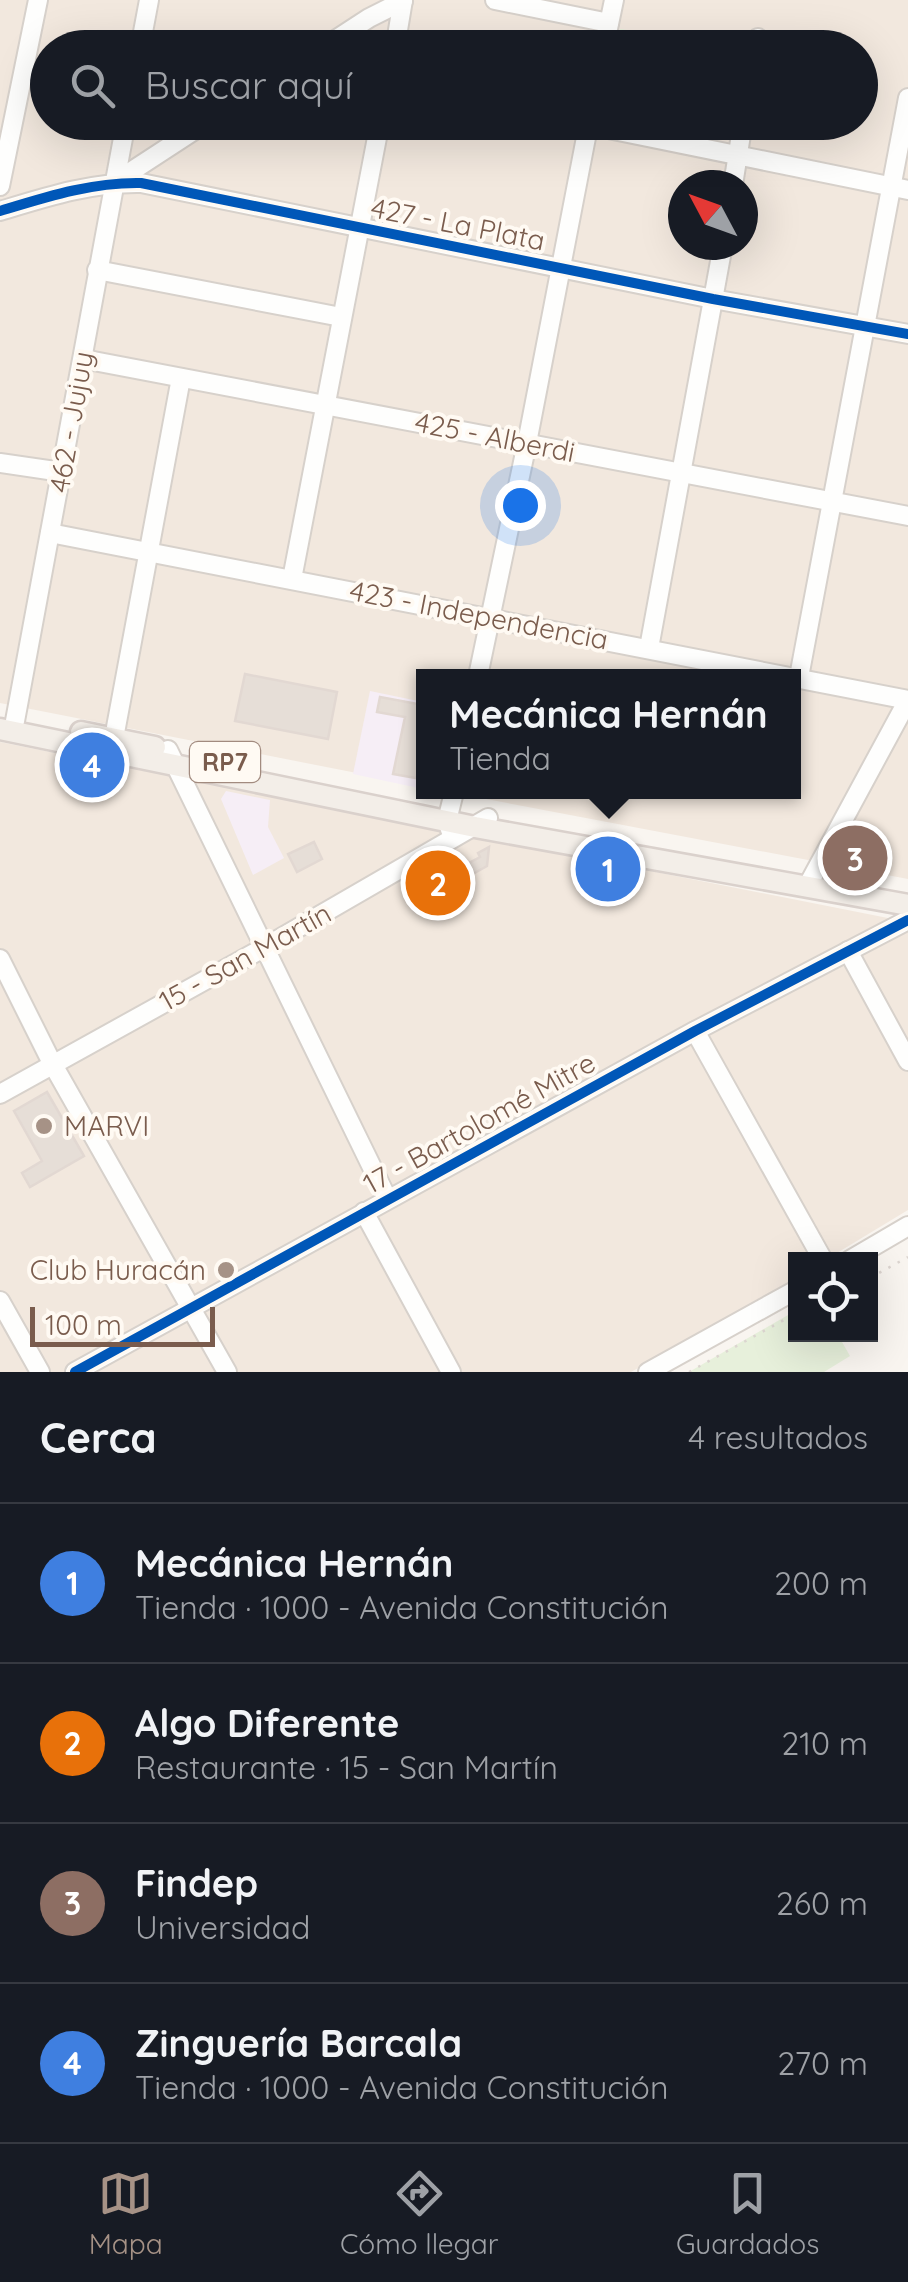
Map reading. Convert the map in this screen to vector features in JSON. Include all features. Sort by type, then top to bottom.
[{"type":"main road","name":"RP7","points":[[5,723],[114,738],[172,757]]},
{"type":"main road","name":"RP7","points":[[5,723],[482,822],[810,879],[908,891]]},
{"type":"main road","name":"RP7","points":[[810,879],[908,905]]},
{"type":"street","points":[[32,30],[38,0]]},
{"type":"street","points":[[143,30],[149,0]]},
{"type":"street","points":[[350,30],[403,0]]},
{"type":"street","points":[[398,30],[403,0]]},
{"type":"street","points":[[494,0],[609,22]]},
{"type":"street","points":[[607,30],[614,0]]},
{"type":"street","points":[[0,186],[30,39]]},
{"type":"street","points":[[800,669],[863,325],[900,188],[908,98]]},
{"type":"street","name":"462 - Jujuy","points":[[5,723],[50,532],[122,140]]},
{"type":"street","points":[[114,182],[178,140]]},
{"type":"street","points":[[292,579],[376,140]]},
{"type":"street","points":[[479,669],[527,442],[581,140]]},
{"type":"street","points":[[660,140],[900,188]]},
{"type":"street","points":[[735,170],[740,140]]},
{"type":"street","name":"427 - La Plata","points":[[0,211],[80,188],[114,182],[141,183],[714,299],[908,334]]},
{"type":"street","points":[[649,648],[720,260]]},
{"type":"street","points":[[97,270],[341,317]]},
{"type":"street","name":"425 - Alberdi","points":[[82,360],[908,516]]},
{"type":"street","points":[[114,738],[181,378]]},
{"type":"street","points":[[0,463],[62,472]]},
{"type":"street","name":"423 - Independencia","points":[[50,532],[204,565],[758,669]]},
{"type":"street","name":"423 - Independencia","points":[[801,677],[908,700]]},
{"type":"street","points":[[810,879],[908,700]]},
{"type":"street","points":[[172,757],[387,1198]]},
{"type":"street","name":"15 - San Martín","points":[[0,1094],[265,948],[451,816]]},
{"type":"street","name":"17 - Bartolomé Mitre","points":[[75,1372],[387,1198],[908,920]]},
{"type":"street","points":[[848,951],[908,1061]]},
{"type":"street","points":[[0,959],[52,1063],[228,1372]]},
{"type":"street","points":[[695,1031],[818,1252]]},
{"type":"street","points":[[364,1212],[452,1372]]},
{"type":"street","points":[[864,1252],[908,1226]]},
{"type":"street","points":[[648,1372],[788,1294]]},
{"type":"street","points":[[0,1302],[40,1372]]},
{"type":"path","points":[[878,1274],[908,1257]]},
{"type":"path","points":[[689,1372],[788,1320]]},
{"type":"shaded area","points":[[0,0],[908,0],[908,879],[486,799],[801,799],[801,669],[416,669],[416,785],[0,703]]},
{"type":"shaded area","points":[[370,691],[416,701],[416,788],[353,774]]},
{"type":"shaded area","points":[[0,742],[908,922],[908,1210],[839,1252],[788,1252],[788,1283],[631,1372],[0,1372]]},
{"type":"shaded area","points":[[226,791],[270,800],[268,827],[284,858],[253,875],[221,799]]},
{"type":"green space","points":[[788,1315],[788,1342],[842,1342],[850,1356],[824,1372],[689,1372]]},
{"type":"building","points":[[245,674],[337,692],[328,739],[235,721]]},
{"type":"building","points":[[380,697],[416,704],[416,778],[393,774],[405,717],[377,712]]},
{"type":"building","points":[[314,842],[322,859],[297,872],[288,854]]},
{"type":"building","points":[[489,847],[487,866],[460,881],[454,871],[480,857],[478,853]]},
{"type":"building","name":"MARVI","points":[[47,1092],[84,1156],[30,1187],[22,1173],[42,1161],[14,1111]]},
{"type":"cycle path","points":[[0,211],[87,188],[141,183],[713,299],[908,334]]},
{"type":"cycle path","points":[[75,1372],[695,1031],[908,920]]},
{"type":"place","name":"Zinguería Barcala","points":[[92,765]]},
{"type":"place","name":"Findep","points":[[855,858]]},
{"type":"place","name":"Mecánica Hernán","points":[[608,869]]},
{"type":"place","name":"Algo Diferente","points":[[438,883]]},
{"type":"place","name":"MARVI","points":[[44,1126]]},
{"type":"place","name":"Club Huracán","points":[[226,1270]]}]
